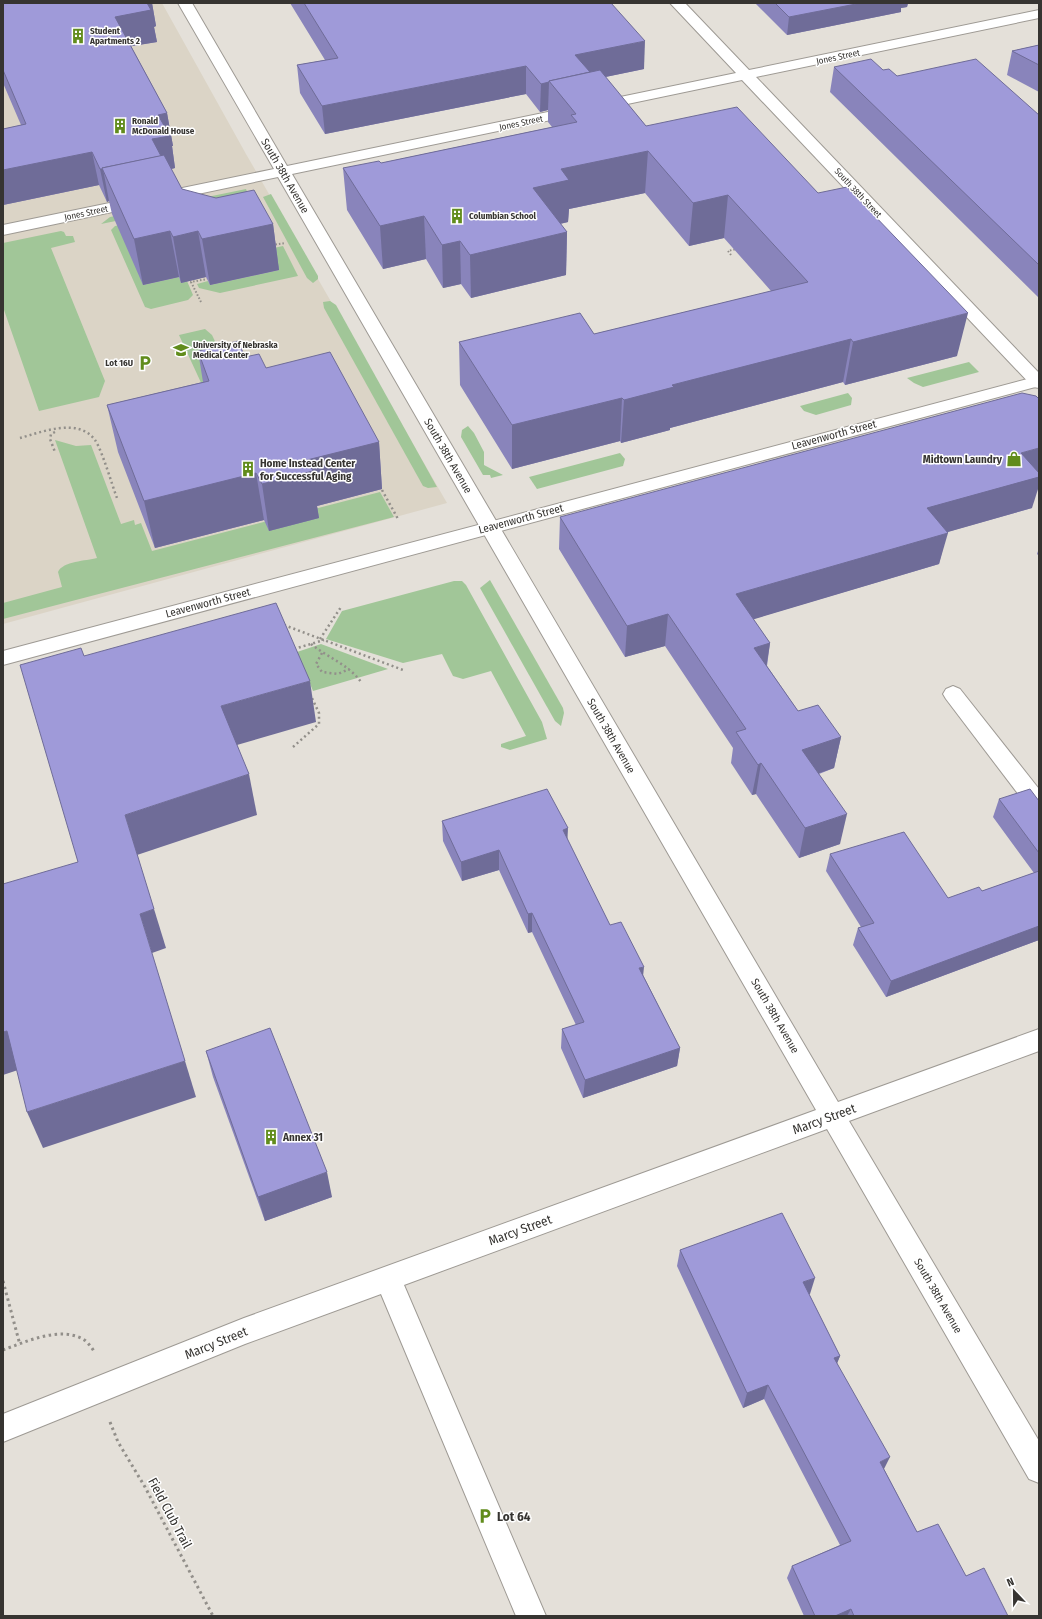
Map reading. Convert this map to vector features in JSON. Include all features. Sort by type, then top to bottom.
[{"type":"street","name":"South 38th Avenue","points":[[185,3],[1039,1469]]},
{"type":"street","name":"South 38th Street","points":[[677,3],[1038,382]]},
{"type":"street","name":"Jones Street","points":[[3,230],[283,173],[1039,14]]},
{"type":"street","name":"Leavenworth Street","points":[[3,658],[489,527],[1038,382]]},
{"type":"street","points":[[953,694],[1039,805]]},
{"type":"street","name":"Marcy Street","points":[[3,1428],[244,1331],[1039,1040]]},
{"type":"street","points":[[388,1278],[531,1616]]},
{"type":"path","points":[[266,247],[285,243]]},
{"type":"path","points":[[731,255],[728,251],[743,248]]},
{"type":"path","points":[[201,302],[191,282],[207,279]]},
{"type":"path","points":[[20,438],[73,428],[93,436],[117,498]]},
{"type":"path","points":[[55,452],[50,439],[51,434],[57,430]]},
{"type":"path","points":[[382,490],[398,519]]},
{"type":"path","points":[[320,639],[341,607]]},
{"type":"path","points":[[279,624],[403,670]]},
{"type":"path","points":[[290,650],[324,640]]},
{"type":"path","points":[[311,644],[322,653],[349,668],[361,682]]},
{"type":"path","points":[[322,653],[316,664],[322,672],[338,674],[349,668]]},
{"type":"path","points":[[293,747],[319,724],[321,719],[308,690]]},
{"type":"path","points":[[3,1281],[20,1345]]},
{"type":"path","points":[[3,1350],[52,1336],[70,1335],[84,1340],[96,1354],[95,1358]]},
{"type":"path","name":"Field Club Trail","points":[[109,1420],[118,1442],[145,1487],[213,1616]]},
{"type":"shaded area","name":"University of Nebraska Medical Center","points":[[3,3],[162,3],[246,154],[447,503],[3,624]]},
{"type":"green space","points":[[246,189],[248,194],[101,224],[110,217]]},
{"type":"green space","points":[[271,194],[318,276],[318,279],[313,283],[307,278],[263,197]]},
{"type":"green space","points":[[135,222],[143,285],[179,277],[181,283],[187,281],[193,295],[188,300],[151,309],[145,307],[111,230],[115,226]]},
{"type":"green space","points":[[61,231],[64,232],[66,236],[73,236],[75,242],[51,248],[105,381],[99,397],[39,411],[3,307],[3,243]]},
{"type":"green space","points":[[283,246],[298,276],[220,293],[199,288],[197,284],[208,281],[210,285],[279,270],[269,249]]},
{"type":"green space","points":[[330,301],[336,305],[437,487],[428,488],[423,486],[324,308],[323,302]]},
{"type":"green space","points":[[205,329],[212,335],[230,373],[203,387],[179,335]]},
{"type":"green space","points":[[969,362],[979,372],[923,387],[907,378]]},
{"type":"green space","points":[[848,393],[852,398],[851,405],[816,415],[804,411],[800,406]]},
{"type":"green space","points":[[468,426],[474,433],[484,452],[484,465],[503,475],[491,478],[490,475],[483,475],[461,437],[462,430]]},
{"type":"green space","points":[[55,440],[76,446],[91,445],[121,524],[134,520],[135,525],[141,523],[152,551],[380,492],[394,517],[3,619],[3,603],[62,587],[58,572],[61,568],[75,562],[97,558]]},
{"type":"green space","points":[[620,453],[625,459],[623,466],[537,489],[529,477]]},
{"type":"green space","points":[[490,580],[563,708],[564,713],[561,726],[555,721],[480,588]]},
{"type":"green space","points":[[454,581],[462,581],[466,585],[542,722],[547,739],[510,750],[501,747],[501,744],[526,736],[491,671],[463,679],[453,676],[442,654],[403,663],[326,639],[342,611]]},
{"type":"green space","points":[[321,644],[388,669],[313,691],[297,652]]},
{"type":"building","points":[[3,3],[147,3],[151,10],[115,17],[167,113],[158,115],[170,136],[152,139],[161,156],[100,169],[92,152],[3,170],[3,129],[26,124],[3,70]]},
{"type":"building","points":[[304,3],[611,3],[645,41],[575,55],[590,72],[541,84],[526,66],[322,106],[297,65],[338,58]]},
{"type":"building","points":[[775,3],[861,3],[789,17]]},
{"type":"building","points":[[1039,45],[1039,65],[1012,51]]},
{"type":"building","points":[[871,59],[883,70],[889,69],[897,76],[976,59],[1039,115],[1039,265],[834,67]]},
{"type":"building","points":[[600,70],[646,126],[737,107],[818,193],[847,187],[968,313],[853,342],[851,339],[672,385],[674,387],[624,400],[622,398],[512,425],[459,342],[580,313],[594,334],[808,282],[728,195],[693,203],[648,151],[561,169],[569,180],[533,188],[567,232],[470,255],[460,241],[442,245],[424,216],[380,226],[343,168],[379,161],[381,163],[577,122],[571,115],[576,114],[549,81]]},
{"type":"building","points":[[164,155],[182,189],[216,198],[254,190],[273,224],[202,239],[198,231],[173,237],[170,231],[134,239],[102,168]]},
{"type":"building","points":[[238,341],[245,357],[259,354],[266,368],[330,352],[379,442],[307,460],[313,471],[262,484],[256,473],[144,501],[107,405],[209,381],[198,351]]},
{"type":"building","points":[[1022,393],[1036,396],[1039,399],[1039,448],[1021,453],[1039,473],[1039,477],[927,508],[948,533],[736,594],[770,643],[754,648],[798,711],[818,705],[841,737],[802,750],[847,814],[805,828],[761,763],[758,765],[736,732],[746,729],[668,614],[627,626],[560,517]]},
{"type":"building","points":[[276,603],[310,681],[221,706],[249,774],[125,815],[154,909],[140,914],[185,1061],[27,1112],[7,1031],[3,1032],[3,884],[78,862],[20,665],[81,648],[84,656]]},
{"type":"building","points":[[547,789],[568,828],[563,830],[610,925],[621,922],[644,967],[639,968],[680,1048],[585,1080],[562,1029],[584,1022],[532,913],[528,914],[499,850],[461,862],[442,821]]},
{"type":"building","points":[[1030,789],[1039,801],[1039,853],[999,799]]},
{"type":"building","points":[[904,832],[948,898],[979,887],[982,891],[1039,871],[1039,926],[891,981],[858,928],[874,923],[830,854]]},
{"type":"building","name":"Annex 31","points":[[270,1028],[327,1172],[258,1197],[206,1051]]},
{"type":"building","points":[[782,1213],[815,1278],[803,1282],[840,1356],[834,1358],[890,1457],[880,1462],[917,1532],[938,1524],[966,1576],[984,1568],[1008,1616],[854,1616],[851,1609],[835,1616],[815,1616],[792,1566],[851,1541],[768,1385],[747,1393],[680,1250]]},
{"type":"place","name":"Student Apartments 2","points":[[78,36]]},
{"type":"place","name":"Ronald McDonald House","points":[[120,126]]},
{"type":"place","name":"Columbian School","points":[[457,216]]},
{"type":"place","name":"University of Nebraska Medical Center","points":[[181,350]]},
{"type":"place","name":"Lot 16U","points":[[145,363]]},
{"type":"place","name":"Midtown Laundry","points":[[1014,459]]},
{"type":"place","name":"Home Instead Center for Successful Aging","points":[[248,469]]},
{"type":"place","name":"Annex 31","points":[[271,1137]]},
{"type":"place","name":"Lot 64","points":[[485,1516]]}]
